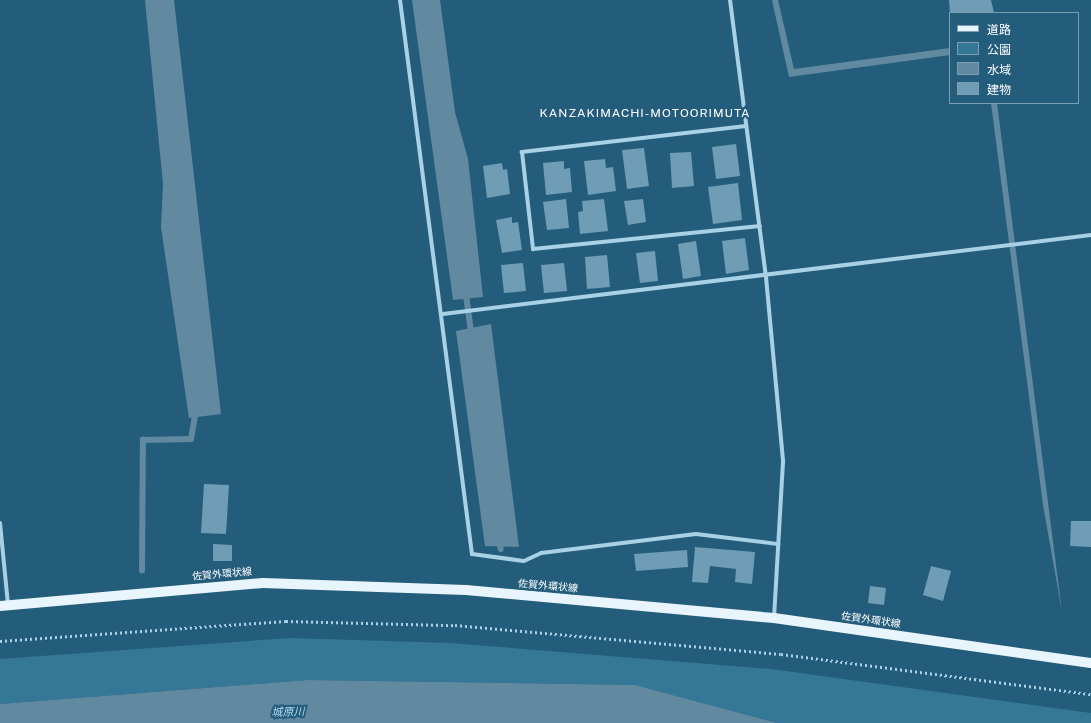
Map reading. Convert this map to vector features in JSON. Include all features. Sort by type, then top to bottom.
[{"type":"main road","name":"佐賀外環状線","points":[[4,606],[263,583],[466,590],[774,618],[1091,663]]},
{"type":"street","points":[[400,0],[443,314],[472,554],[524,561],[541,553],[696,534],[778,544]]},
{"type":"street","points":[[730,0],[766,277],[783,462],[774,618]]},
{"type":"street","points":[[746,126],[522,152],[533,249],[760,226]]},
{"type":"street","points":[[443,314],[766,277],[1091,235]]},
{"type":"street","points":[[0,523],[4,606]]},
{"type":"path","points":[[0,641],[286,621],[455,625],[781,654],[1091,694]]},
{"type":"green space","points":[[290,638],[450,643],[771,669],[1091,713],[1091,723],[777,723],[635,685],[308,680],[0,704],[0,659]]},
{"type":"water","points":[[145,0],[174,0],[221,414],[189,418],[161,227],[163,184]]},
{"type":"water","points":[[412,0],[440,0],[455,112],[468,159],[483,297],[453,300]]},
{"type":"water","points":[[772,0],[778,0],[794,69],[949,48],[949,55],[789,77]]},
{"type":"water","points":[[991,104],[997,104],[1062,612],[1043,505]]},
{"type":"water","points":[[491,324],[519,547],[485,546],[456,331]]},
{"type":"water","name":"城原川","points":[[308,680],[635,685],[777,723],[0,723],[0,704]]},
{"type":"building","points":[[949,0],[991,0],[994,12],[950,12]]},
{"type":"building","points":[[736,144],[740,176],[716,179],[712,147]]},
{"type":"building","points":[[644,148],[649,186],[627,189],[622,150]]},
{"type":"building","points":[[691,152],[694,186],[672,188],[670,153]]},
{"type":"building","points":[[605,159],[606,168],[613,167],[616,191],[588,195],[584,161]]},
{"type":"building","points":[[564,161],[564,169],[570,168],[572,192],[546,195],[543,163]]},
{"type":"building","points":[[502,163],[503,170],[507,169],[510,194],[487,198],[483,166]]},
{"type":"building","points":[[738,183],[742,220],[713,224],[708,187]]},
{"type":"building","points":[[566,199],[569,228],[547,230],[543,202]]},
{"type":"building","points":[[604,199],[608,231],[580,234],[578,212],[583,211],[582,201]]},
{"type":"building","points":[[643,199],[646,222],[628,225],[624,201]]},
{"type":"building","points":[[512,217],[512,223],[518,222],[522,250],[502,253],[496,220]]},
{"type":"building","points":[[745,238],[749,270],[726,274],[722,241]]},
{"type":"building","points":[[696,241],[701,276],[683,279],[678,244]]},
{"type":"building","points":[[655,251],[658,281],[640,283],[636,253]]},
{"type":"building","points":[[607,255],[610,287],[587,289],[585,257]]},
{"type":"building","points":[[523,263],[526,291],[504,293],[501,265]]},
{"type":"building","points":[[564,263],[567,291],[544,293],[541,265]]},
{"type":"building","points":[[204,484],[229,485],[226,534],[201,533]]},
{"type":"building","points":[[1071,521],[1091,521],[1091,547],[1070,546]]},
{"type":"building","points":[[213,544],[232,545],[232,561],[213,561]]},
{"type":"building","points":[[695,547],[755,552],[752,584],[735,582],[736,569],[710,566],[708,583],[692,582]]},
{"type":"building","points":[[687,550],[688,567],[636,571],[634,554]]},
{"type":"building","points":[[931,566],[951,571],[943,601],[923,595]]},
{"type":"building","points":[[870,586],[886,588],[884,605],[868,603]]},
{"type":"waterway","points":[[466,292],[472,335]]},
{"type":"waterway","points":[[142,571],[143,440],[191,439],[196,411]]},
{"type":"waterway","points":[[500,539],[501,549]]},
{"type":"district","name":"KANZAKIMACHI-MOTOORIMUTA","points":[[645,114]]}]
